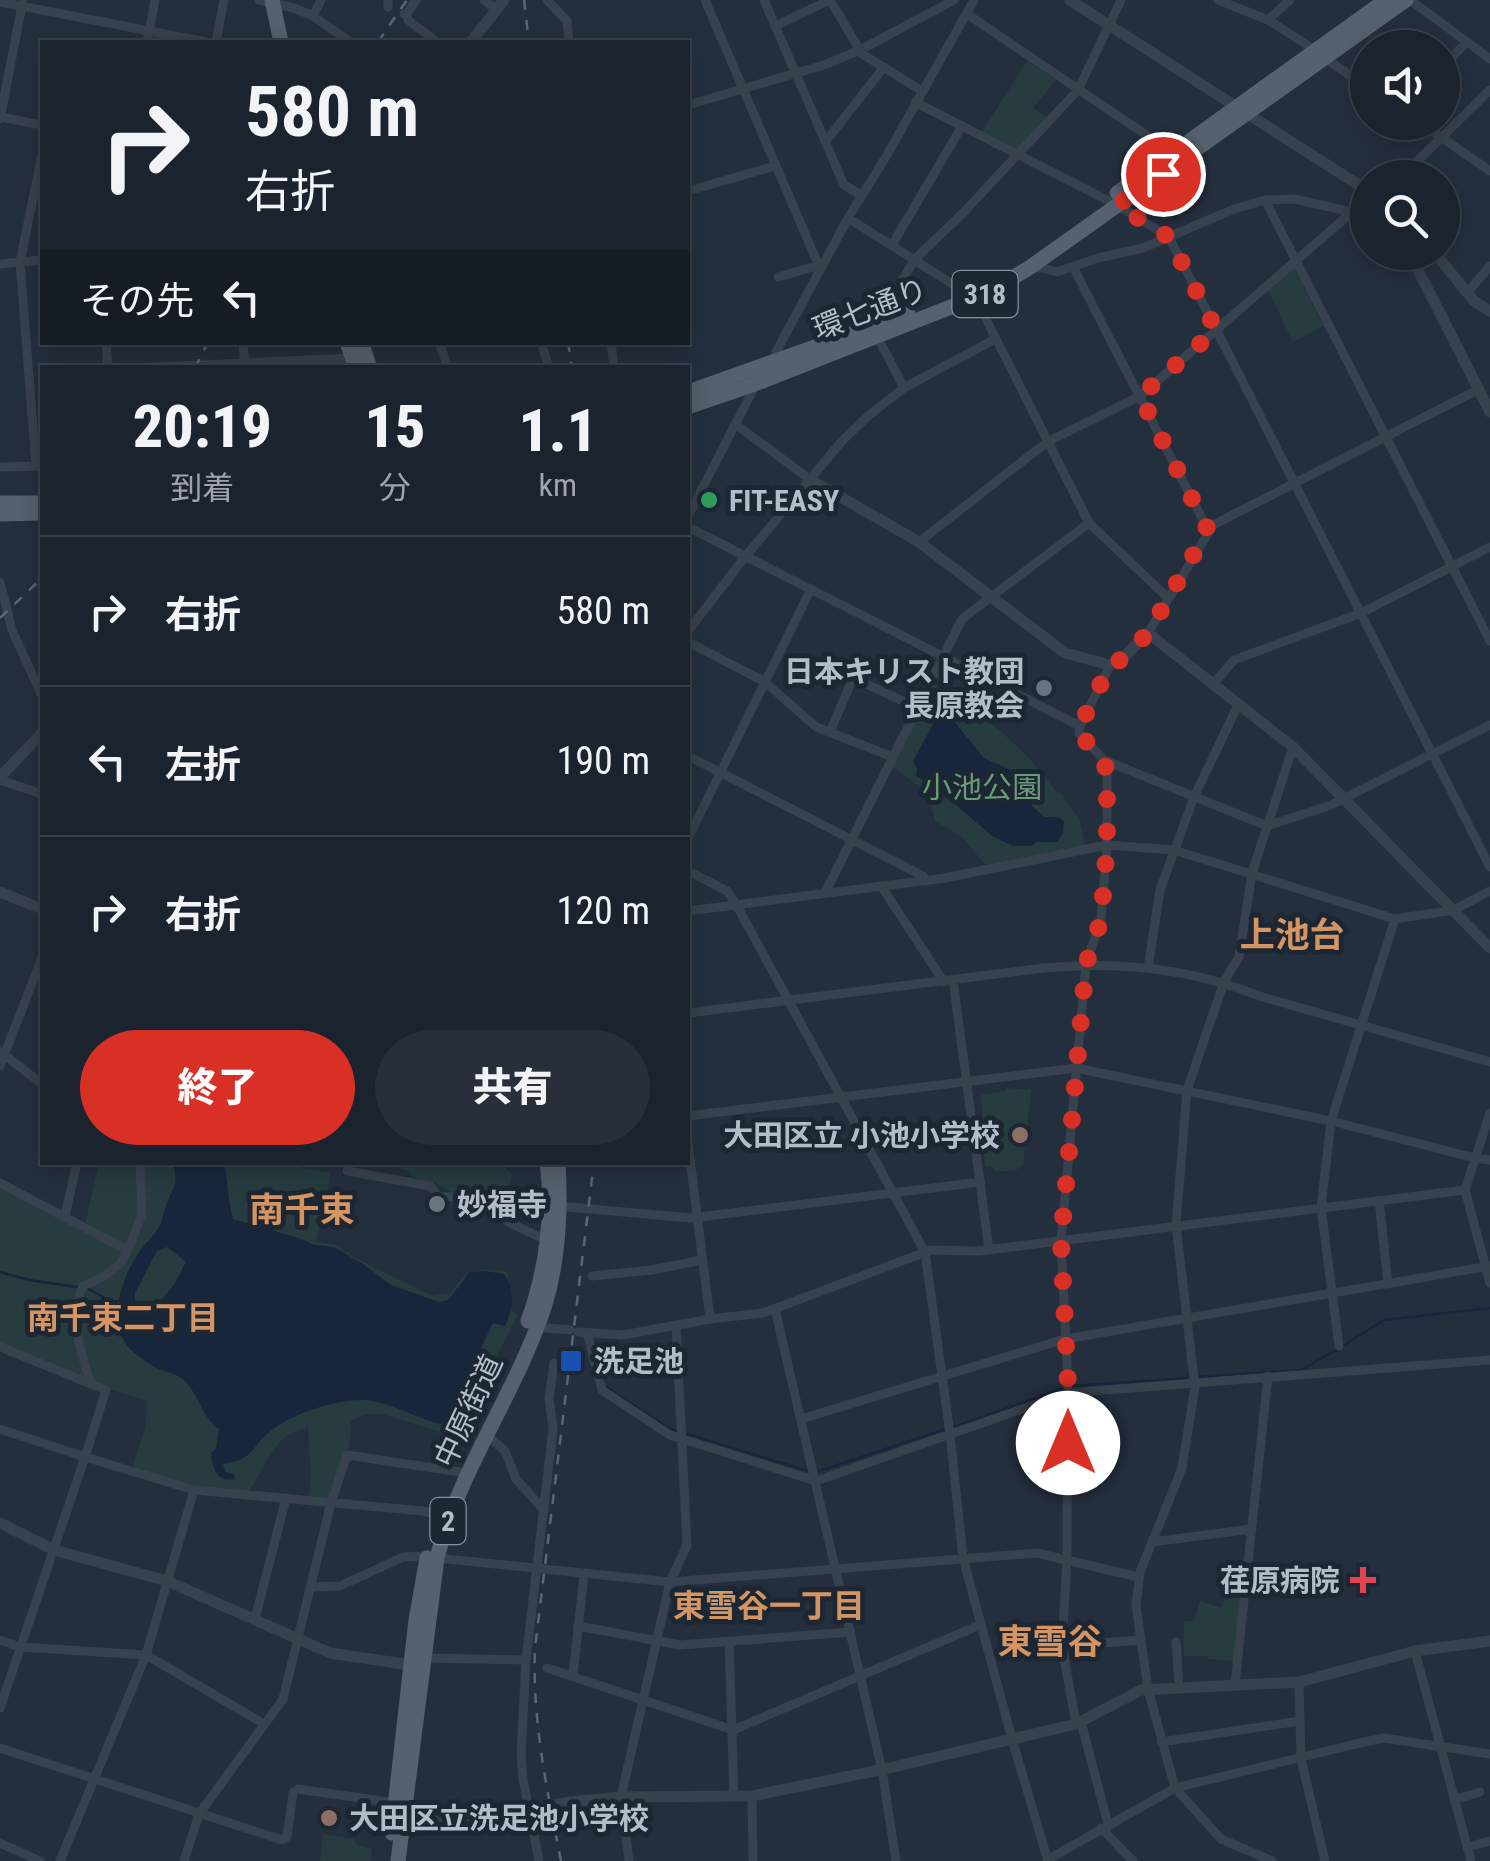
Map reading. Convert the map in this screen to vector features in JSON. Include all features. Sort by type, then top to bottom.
[{"type":"main road","name":"環七通り","points":[[690,406],[877,336],[969,296],[1112,203],[1320,54],[1386,0]]},
{"type":"main road","name":"環七通り","points":[[1320,54],[1408,0]]},
{"type":"main road","points":[[265,1],[270,40]]},
{"type":"main road","points":[[265,1],[279,40]]},
{"type":"main road","name":"環七通り","points":[[690,391],[887,320],[988,292],[1029,268],[1172,153],[1242,110]]},
{"type":"main road","points":[[0,503],[40,502]]},
{"type":"main road","points":[[0,514],[40,513]]},
{"type":"main road","name":"中原街道","points":[[432,1557],[440,1515],[533,1322],[555,1206],[548,1165]]},
{"type":"main road","name":"中原街道","points":[[398,1861],[398,1823],[417,1663],[420,1596],[432,1557],[488,1435],[552,1274],[558,1165]]},
{"type":"main road","name":"中原街道","points":[[388,1861],[398,1823],[395,1803],[417,1663]]},
{"type":"street","points":[[148,37],[156,0]]},
{"type":"street","points":[[216,40],[224,0]]},
{"type":"street","points":[[313,16],[321,0]]},
{"type":"street","points":[[416,0],[404,14],[433,40]]},
{"type":"street","points":[[474,40],[500,5],[484,0]]},
{"type":"street","points":[[547,0],[567,20],[569,40]]},
{"type":"street","points":[[705,0],[820,266]]},
{"type":"street","points":[[764,0],[844,184],[861,195]]},
{"type":"street","points":[[775,26],[830,0],[860,50],[922,91]]},
{"type":"street","points":[[690,104],[796,74],[860,50],[954,0]]},
{"type":"street","points":[[778,359],[776,352],[820,266],[974,0]]},
{"type":"street","points":[[1070,0],[1350,179]]},
{"type":"street","points":[[887,320],[887,305],[915,259],[1078,90],[1120,0]]},
{"type":"street","points":[[1218,0],[1268,20],[1350,75]]},
{"type":"street","points":[[1408,0],[1490,59]]},
{"type":"street","points":[[265,1],[313,16],[347,40]]},
{"type":"street","points":[[0,2],[22,3],[148,37],[183,40]]},
{"type":"street","points":[[22,3],[0,118],[40,126]]},
{"type":"street","points":[[1268,20],[1284,3]]},
{"type":"street","points":[[966,14],[1172,153]]},
{"type":"street","points":[[1460,49],[1467,42]]},
{"type":"street","points":[[826,141],[884,67]]},
{"type":"street","points":[[1460,119],[1490,90]]},
{"type":"street","points":[[915,102],[1112,203],[1169,237],[1490,867]]},
{"type":"street","points":[[892,245],[962,126]]},
{"type":"street","points":[[1418,160],[1439,140]]},
{"type":"street","points":[[1446,140],[1490,171]]},
{"type":"street","points":[[0,467],[39,466],[20,262],[40,165]]},
{"type":"street","points":[[690,190],[775,166]]},
{"type":"street","points":[[1029,268],[1057,272],[1143,248],[1265,200],[1294,199],[1350,212]]},
{"type":"street","points":[[1265,200],[1490,641]]},
{"type":"street","points":[[918,542],[1047,442],[1140,396],[1350,214]]},
{"type":"street","points":[[848,218],[978,303],[1090,523],[1168,598]]},
{"type":"street","points":[[0,264],[40,260]]},
{"type":"street","points":[[778,276],[820,266]]},
{"type":"street","points":[[1467,293],[1490,266]]},
{"type":"street","points":[[1073,267],[1208,530]]},
{"type":"street","points":[[1417,270],[1490,412]]},
{"type":"street","points":[[1448,270],[1474,302],[1490,311]]},
{"type":"street","points":[[877,336],[904,388]]},
{"type":"street","points":[[690,628],[842,441],[868,416],[904,388],[995,340]]},
{"type":"street","points":[[245,365],[352,356]]},
{"type":"street","points":[[690,512],[753,390],[752,385]]},
{"type":"street","points":[[1479,389],[1212,525],[1148,633],[1122,659],[1110,665],[1079,734],[1104,760],[1267,826],[1344,798],[1490,725]]},
{"type":"street","points":[[734,424],[811,480],[918,542],[1065,653],[1110,665]]},
{"type":"street","points":[[825,893],[962,618],[1090,523]]},
{"type":"street","points":[[690,528],[1080,726]]},
{"type":"street","points":[[1214,683],[1234,660],[1360,613],[1490,548]]},
{"type":"street","points":[[0,582],[12,630],[40,692]]},
{"type":"street","points":[[690,834],[811,590]]},
{"type":"street","points":[[1148,633],[1292,747],[1490,948]]},
{"type":"street","points":[[690,643],[765,682],[816,727],[893,757]]},
{"type":"street","points":[[830,732],[854,678],[918,708]]},
{"type":"street","points":[[1148,968],[1160,890],[1194,797],[1239,703]]},
{"type":"street","points":[[40,735],[0,778],[40,793]]},
{"type":"street","points":[[1272,1861],[1221,1839],[1175,1788],[1148,1689],[1136,1605],[1138,1577],[1182,1468],[1195,1379],[1176,1225],[1187,1090],[1224,982],[1239,957],[1252,874],[1292,747]]},
{"type":"street","points":[[690,757],[923,876],[926,881]]},
{"type":"street","points":[[1104,760],[1107,845],[1101,920],[1086,964],[1061,1241],[1068,1390],[1068,1559],[1062,1646],[1105,1826],[1133,1861]]},
{"type":"street","points":[[690,911],[926,881],[1107,845],[1174,850],[1395,919],[1454,910],[1490,891]]},
{"type":"street","points":[[690,872],[727,891],[736,904],[925,1252],[963,1558],[1047,1860],[1175,1788],[1384,1738],[1490,1754]]},
{"type":"street","points":[[881,886],[948,981],[967,1081],[989,1250]]},
{"type":"street","points":[[0,892],[40,908]]},
{"type":"street","points":[[1339,1346],[1321,1208],[1330,1121],[1395,919]]},
{"type":"street","points":[[0,1066],[40,963]]},
{"type":"street","points":[[690,1013],[1086,964],[1148,968],[1224,982],[1259,996],[1490,1062]]},
{"type":"street","points":[[2,1053],[40,1082]]},
{"type":"street","points":[[690,1116],[1076,1068],[1330,1121],[1490,1160]]},
{"type":"street","points":[[1490,1113],[1465,1190],[1490,1282]]},
{"type":"street","points":[[690,1159],[710,1319]]},
{"type":"street","points":[[65,1216],[76,1165]]},
{"type":"street","points":[[90,1383],[75,1320],[81,1290],[121,1263],[128,1250],[142,1213],[140,1165]]},
{"type":"street","points":[[348,1165],[347,1171],[430,1186],[442,1198],[478,1196],[508,1222],[546,1240]]},
{"type":"street","points":[[555,1206],[697,1218],[981,1182]]},
{"type":"street","points":[[0,1183],[128,1250]]},
{"type":"street","points":[[533,1322],[579,1332],[623,1335],[775,1309],[931,1250],[989,1250],[1465,1190]]},
{"type":"street","points":[[1379,1200],[1388,1284]]},
{"type":"street","points":[[592,1276],[702,1260]]},
{"type":"street","points":[[801,1419],[1066,1339],[1488,1266]]},
{"type":"street","points":[[775,1309],[882,1770],[896,1861]]},
{"type":"street","points":[[629,1861],[621,1797],[670,1582],[686,1545],[676,1326]]},
{"type":"street","points":[[579,1332],[602,1390],[668,1434],[816,1480],[1068,1390],[1490,1360]]},
{"type":"street","points":[[0,1347],[106,1390],[0,1708]]},
{"type":"street","points":[[540,1861],[522,1754],[526,1660],[553,1429],[550,1398],[554,1363]]},
{"type":"street","points":[[1234,1684],[1268,1376]]},
{"type":"street","points":[[0,1429],[194,1490],[423,1510],[440,1515]]},
{"type":"street","points":[[488,1435],[505,1451],[516,1480],[544,1510]]},
{"type":"street","points":[[184,1861],[199,1814],[284,1699],[346,1455],[460,1472]]},
{"type":"street","points":[[60,1861],[146,1656],[194,1490]]},
{"type":"street","points":[[255,1619],[286,1498]]},
{"type":"street","points":[[0,1522],[54,1550],[167,1581],[330,1653],[417,1663],[431,1658],[526,1660]]},
{"type":"street","points":[[1152,1542],[1252,1529]]},
{"type":"street","points":[[311,1588],[340,1586],[404,1556],[670,1582],[1038,1552],[1138,1577]]},
{"type":"street","points":[[573,1676],[584,1574]]},
{"type":"street","points":[[547,1668],[733,1730],[980,1625]]},
{"type":"street","points":[[578,1626],[680,1645],[851,1632]]},
{"type":"street","points":[[0,1640],[20,1647],[146,1656],[264,1724]]},
{"type":"street","points":[[1062,1646],[1140,1640]]},
{"type":"street","points":[[729,1641],[734,1796]]},
{"type":"street","points":[[398,1823],[621,1797],[752,1796],[882,1770],[1078,1723],[1148,1689],[1299,1682],[1415,1651],[1490,1641]]},
{"type":"street","points":[[1176,1642],[1179,1687]]},
{"type":"street","points":[[1415,1651],[1471,1861]]},
{"type":"street","points":[[1299,1682],[1301,1759],[1325,1861]]},
{"type":"street","points":[[1162,1742],[1300,1721]]},
{"type":"street","points":[[0,1748],[282,1840],[287,1838],[293,1794],[298,1789],[395,1803]]},
{"type":"street","points":[[1454,1800],[1480,1792]]},
{"type":"street","points":[[752,1796],[753,1861]]},
{"type":"street","points":[[1467,1848],[1490,1841]]},
{"type":"street","points":[[0,1843],[40,1861]]},
{"type":"green space","points":[[1027,61],[1056,80],[1033,108],[1047,117],[1018,149],[982,132]]},
{"type":"green space","points":[[1294,267],[1323,326],[1293,342],[1268,290]]},
{"type":"green space","name":"小池公園","points":[[934,684],[1001,732],[1060,792],[1080,820],[1086,849],[989,869],[962,837],[935,821],[925,793],[892,766]]},
{"type":"green space","points":[[1006,1088],[1031,1090],[1023,1165],[1016,1170],[996,1172],[992,1166],[985,1166],[981,1095]]},
{"type":"green space","points":[[99,1165],[299,1165],[331,1173],[316,1242],[336,1245],[433,1296],[451,1293],[475,1271],[508,1272],[508,1310],[518,1314],[458,1437],[382,1414],[365,1414],[350,1421],[345,1459],[330,1496],[324,1499],[308,1497],[308,1427],[279,1443],[248,1492],[187,1487],[131,1471],[145,1429],[147,1401],[0,1346],[0,1187],[84,1229]]},
{"type":"green space","points":[[402,1165],[502,1165],[512,1174],[504,1194],[488,1193],[481,1197],[460,1195],[401,1169]]},
{"type":"green space","points":[[1229,1588],[1242,1590],[1234,1661],[1184,1656],[1184,1621],[1194,1621],[1200,1601],[1221,1608]]},
{"type":"green space","points":[[323,1834],[354,1839],[357,1845],[372,1849],[370,1861],[320,1861]]},
{"type":"water","points":[[938,715],[949,715],[984,758],[1013,771],[1024,784],[1032,806],[1044,817],[1064,821],[1057,842],[1013,846],[992,836],[933,785],[916,776],[913,761]]},
{"type":"water","name":"洗足池","points":[[173,1165],[223,1165],[233,1219],[314,1245],[334,1247],[391,1285],[439,1302],[448,1300],[470,1272],[504,1274],[512,1294],[510,1313],[505,1326],[493,1323],[479,1352],[490,1359],[463,1413],[456,1412],[450,1425],[371,1401],[325,1405],[281,1424],[247,1456],[223,1464],[225,1472],[234,1474],[235,1479],[220,1476],[214,1469],[211,1453],[216,1449],[219,1429],[184,1380],[156,1368],[134,1352],[119,1327],[122,1286],[133,1261],[161,1224],[176,1178]],"holes":[[[167,1247],[186,1262],[154,1310],[147,1312],[135,1301],[135,1293],[157,1251]]]},
{"type":"waterway","points":[[0,1272],[77,1287]]},
{"type":"waterway","points":[[85,1287],[103,1297],[113,1318],[118,1320]]},
{"type":"waterway","points":[[1344,1345],[1384,1320],[1490,1308]]},
{"type":"waterway","points":[[1197,1377],[1301,1370],[1338,1349]]},
{"type":"waterway","points":[[1072,1386],[1189,1378]]},
{"type":"waterway","points":[[606,1387],[679,1432]]},
{"type":"waterway","points":[[954,1427],[1064,1388]]},
{"type":"waterway","points":[[816,1472],[946,1429]]},
{"type":"waterway","points":[[687,1434],[808,1471]]},
{"type":"railway","points":[[379,40],[407,0]]},
{"type":"railway","points":[[524,0],[529,40]]},
{"type":"railway","points":[[196,365],[206,345]]},
{"type":"railway","points":[[568,345],[572,365]]},
{"type":"railway","points":[[0,618],[40,580]]},
{"type":"railway","points":[[561,1861],[538,1729],[535,1648],[594,1165]]},
{"type":"place","name":"FIT-EASY","points":[[709,500]]},
{"type":"place","name":"日本キリスト教団 長原教会","points":[[1044,688]]},
{"type":"place","name":"大田区立 小池小学校","points":[[1020,1135]]},
{"type":"place","name":"妙福寺","points":[[437,1204]]},
{"type":"place","name":"洗足池","points":[[571,1361]]},
{"type":"place","name":"荏原病院","points":[[1363,1580]]},
{"type":"place","name":"大田区立洗足池小学校","points":[[329,1818]]},
{"type":"district","name":"上池台","points":[[1292,935]]},
{"type":"district","name":"南千束","points":[[302,1210]]},
{"type":"district","name":"南千束二丁目","points":[[123,1318]]},
{"type":"district","name":"東雪谷一丁目","points":[[769,1606]]},
{"type":"district","name":"東雪谷","points":[[1050,1642]]},
{"type":"route","points":[[1068,1443],[1061,1241],[1086,964],[1101,920],[1107,845],[1104,760],[1079,734],[1080,726],[1110,665],[1122,659],[1148,633],[1208,530],[1140,396],[1216,330],[1169,237],[1117,205],[1163,174]]}]
